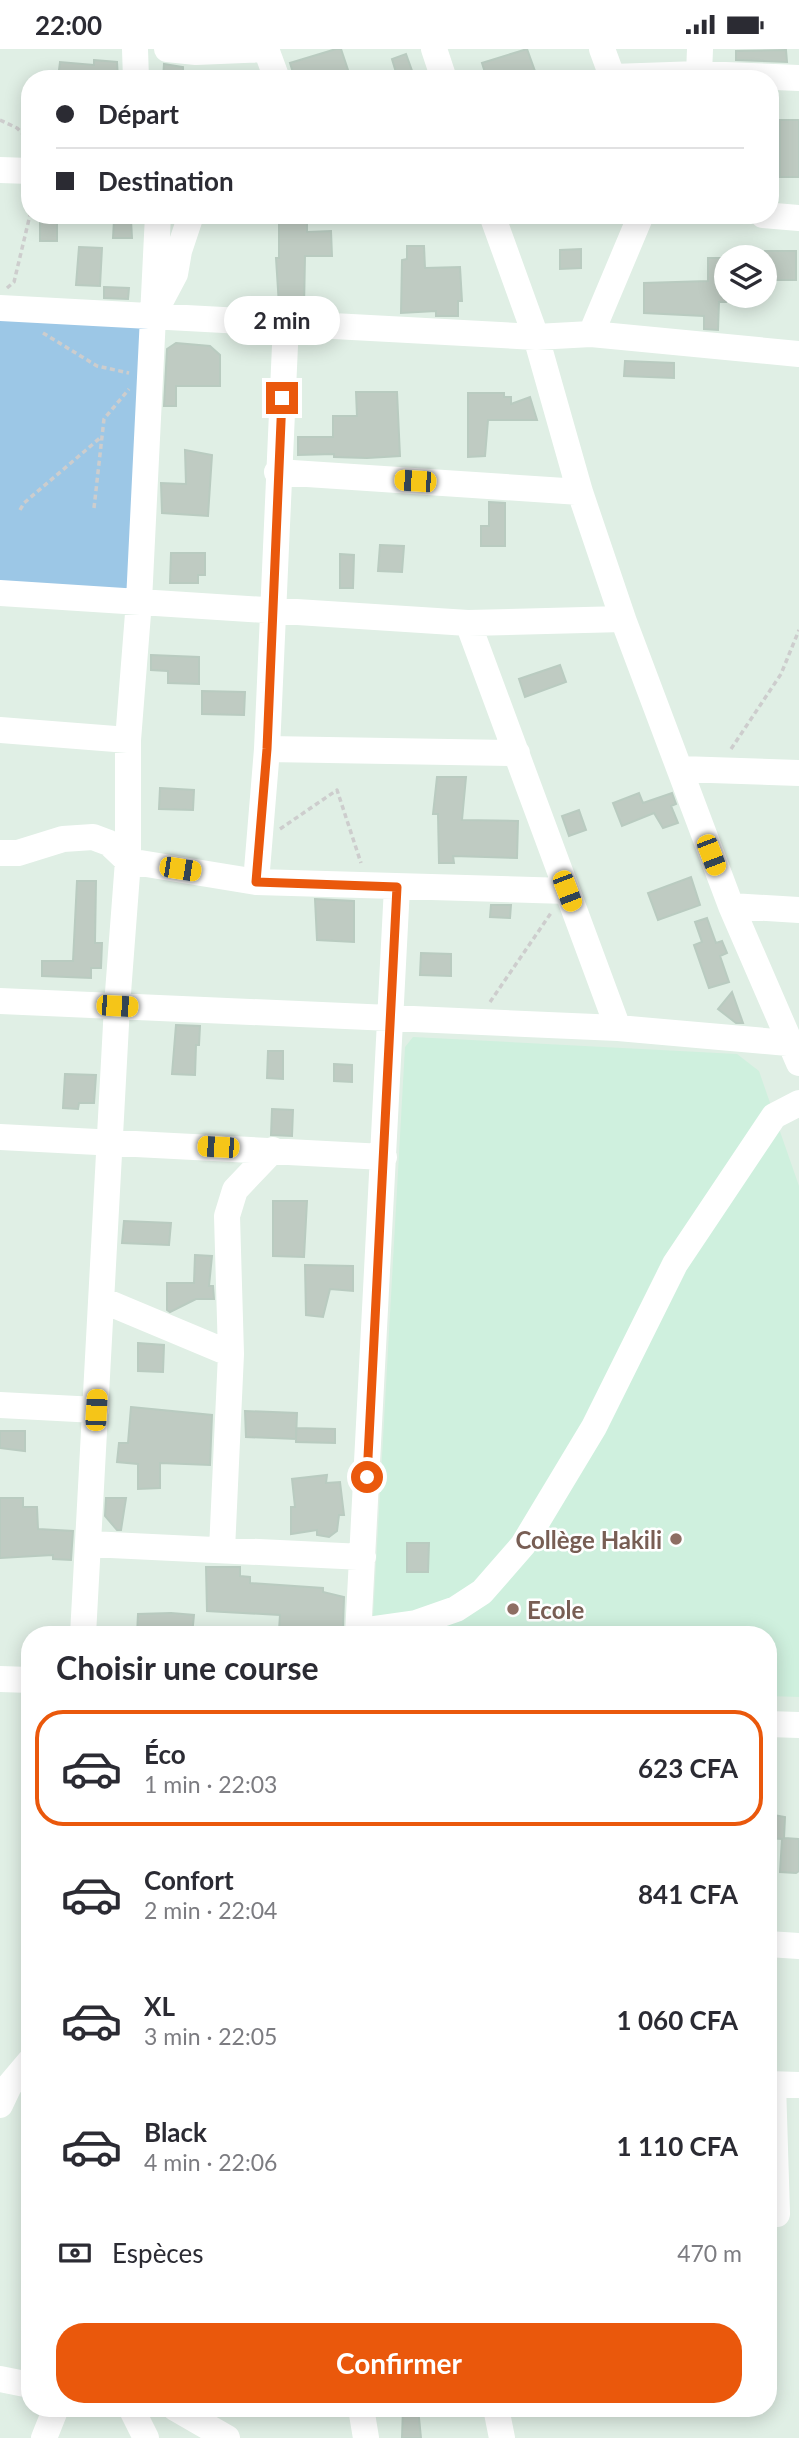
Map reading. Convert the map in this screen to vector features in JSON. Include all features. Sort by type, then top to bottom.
[{"type":"street","points":[[135,49],[136,70]]},
{"type":"street","points":[[167,49],[196,52],[266,49],[274,70]]},
{"type":"street","points":[[434,49],[441,70]]},
{"type":"street","points":[[602,49],[610,70]]},
{"type":"street","points":[[653,70],[699,61],[752,70]]},
{"type":"street","points":[[779,75],[799,78]]},
{"type":"street","points":[[0,170],[21,171]]},
{"type":"street","points":[[779,216],[799,218]]},
{"type":"street","points":[[84,1626],[109,1141],[128,861],[128,740],[139,601],[158,224]]},
{"type":"street","points":[[153,316],[175,274],[188,224]]},
{"type":"street","points":[[495,224],[536,337],[580,492],[623,619],[731,906],[796,1050]]},
{"type":"street","points":[[592,334],[637,224]]},
{"type":"street","points":[[0,308],[536,337],[592,334],[799,354]]},
{"type":"street","points":[[256,882],[267,749],[277,472],[286,323]]},
{"type":"street","points":[[277,472],[580,492]]},
{"type":"street","points":[[0,593],[468,623],[623,619]]},
{"type":"street","points":[[468,623],[618,1028]]},
{"type":"street","points":[[0,730],[128,740]]},
{"type":"street","points":[[267,749],[517,753]]},
{"type":"street","points":[[680,769],[799,773]]},
{"type":"street","points":[[0,853],[18,853],[63,839],[93,837],[109,843],[128,861],[256,882],[567,891]]},
{"type":"street","points":[[358,1626],[397,887]]},
{"type":"street","points":[[731,906],[799,910]]},
{"type":"street","points":[[0,1001],[618,1028],[796,1050]]},
{"type":"street","points":[[399,1626],[456,1609],[482,1592],[523,1545],[594,1427],[675,1264],[774,1116],[799,1103]]},
{"type":"street","points":[[0,1137],[384,1157]]},
{"type":"street","points":[[222,1550],[231,1354],[228,1216],[231,1199],[241,1182],[273,1150]]},
{"type":"street","points":[[102,1300],[231,1354]]},
{"type":"street","points":[[0,1405],[96,1410]]},
{"type":"street","points":[[90,1543],[363,1557]]},
{"type":"street","points":[[1,1673],[21,1678]]},
{"type":"street","points":[[777,1724],[799,1725]]},
{"type":"street","points":[[777,1945],[799,1946]]},
{"type":"street","points":[[3,2092],[21,2071]]},
{"type":"street","points":[[780,2084],[781,2214]]},
{"type":"street","points":[[0,2379],[21,2383]]},
{"type":"street","points":[[44,2438],[52,2417]]},
{"type":"street","points":[[136,2417],[146,2438]]},
{"type":"street","points":[[191,2417],[227,2438]]},
{"type":"street","points":[[362,2417],[366,2438]]},
{"type":"street","points":[[498,2417],[502,2438]]},
{"type":"path","points":[[0,120],[21,132]]},
{"type":"path","points":[[0,294],[14,282],[28,224]]},
{"type":"path","points":[[42,332],[97,366],[128,374],[150,363]]},
{"type":"path","points":[[94,508],[104,419],[150,363]]},
{"type":"path","points":[[20,510],[23,503],[102,437]]},
{"type":"path","points":[[715,770],[756,715],[781,674],[799,630]]},
{"type":"path","points":[[272,835],[337,790],[360,862],[367,871]]},
{"type":"path","points":[[479,1021],[527,945],[567,891]]},
{"type":"shaded area","points":[[0,316],[148,321],[130,592],[0,585]]},
{"type":"shaded area","points":[[413,1037],[737,1054],[759,1071],[799,1186],[799,1697],[777,1696],[777,1626],[373,1626],[405,1047]]},
{"type":"building","points":[[341,49],[348,70],[292,70],[290,63]]},
{"type":"building","points":[[527,49],[535,70],[484,70],[482,63]]},
{"type":"building","points":[[786,50],[787,62],[736,60],[736,51]]},
{"type":"building","points":[[406,54],[412,70],[395,70],[392,59]]},
{"type":"building","points":[[94,60],[117,62],[117,70],[59,70],[60,62],[94,65]]},
{"type":"building","points":[[164,64],[183,67],[183,70],[164,70]]},
{"type":"building","points":[[780,120],[799,120],[799,177],[780,177]]},
{"type":"building","points":[[40,224],[57,224],[57,241],[40,241]]},
{"type":"building","points":[[114,224],[131,224],[132,238],[113,238]]},
{"type":"building","points":[[279,224],[307,224],[307,232],[331,231],[332,256],[305,256],[304,308],[279,305],[276,258],[279,258]]},
{"type":"building","points":[[407,246],[424,246],[425,268],[460,267],[462,301],[458,301],[458,316],[436,316],[436,311],[401,313],[402,260],[407,259]]},
{"type":"building","points":[[79,247],[102,248],[100,286],[76,285]]},
{"type":"building","points":[[581,249],[581,268],[560,269],[560,250]]},
{"type":"building","points":[[777,251],[796,251],[796,280],[777,280]]},
{"type":"building","points":[[708,258],[714,258],[714,308],[719,308],[718,330],[704,329],[704,316],[644,313],[644,283],[708,281]]},
{"type":"building","points":[[104,287],[129,288],[128,299],[104,298]]},
{"type":"building","points":[[176,343],[210,346],[220,355],[220,386],[176,386],[176,406],[164,406],[167,349]]},
{"type":"building","points":[[625,361],[674,363],[674,378],[624,376]]},
{"type":"building","points":[[356,392],[397,392],[400,456],[367,458],[334,457],[334,454],[298,455],[298,437],[333,437],[333,416],[357,416]]},
{"type":"building","points":[[468,393],[504,393],[504,397],[511,397],[511,404],[530,397],[537,420],[488,420],[485,456],[468,457]]},
{"type":"building","points":[[185,450],[212,455],[208,516],[162,513],[161,483],[186,484]]},
{"type":"building","points":[[489,502],[505,503],[505,546],[481,546],[481,526],[489,526]]},
{"type":"building","points":[[380,545],[404,546],[402,572],[378,571]]},
{"type":"building","points":[[171,553],[205,553],[205,575],[198,575],[198,583],[170,583]]},
{"type":"building","points":[[340,554],[354,555],[353,588],[340,588]]},
{"type":"building","points":[[151,655],[199,657],[199,684],[168,683],[168,671],[151,670]]},
{"type":"building","points":[[560,665],[566,682],[525,697],[519,679]]},
{"type":"building","points":[[202,691],[245,692],[244,715],[202,714]]},
{"type":"building","points":[[437,777],[466,777],[462,820],[518,821],[517,858],[453,856],[454,863],[439,863],[438,814],[433,814]]},
{"type":"building","points":[[160,788],[194,790],[193,810],[159,809]]},
{"type":"building","points":[[639,793],[643,803],[672,793],[676,804],[671,806],[678,823],[663,828],[654,813],[622,826],[613,803]]},
{"type":"building","points":[[579,810],[586,830],[569,836],[562,816]]},
{"type":"building","points":[[691,877],[700,905],[658,920],[648,893]]},
{"type":"building","points":[[77,881],[96,881],[95,943],[102,943],[101,968],[91,968],[91,978],[42,976],[42,961],[73,961]]},
{"type":"building","points":[[315,899],[354,901],[354,942],[317,940]]},
{"type":"building","points":[[491,905],[511,905],[510,918],[490,917]]},
{"type":"building","points":[[707,918],[716,943],[722,941],[727,953],[720,956],[729,982],[709,988],[694,945],[702,942],[695,922]]},
{"type":"building","points":[[421,953],[451,954],[451,976],[420,975]]},
{"type":"building","points":[[732,992],[743,1023],[736,1023],[718,1009]]},
{"type":"building","points":[[176,1025],[200,1026],[195,1075],[172,1074]]},
{"type":"building","points":[[268,1051],[283,1051],[283,1079],[267,1078]]},
{"type":"building","points":[[334,1064],[352,1065],[352,1082],[334,1081]]},
{"type":"building","points":[[65,1074],[96,1075],[94,1103],[79,1103],[78,1109],[63,1108]]},
{"type":"building","points":[[272,1109],[293,1110],[292,1136],[271,1135]]},
{"type":"building","points":[[273,1201],[307,1201],[304,1257],[273,1256]]},
{"type":"building","points":[[124,1221],[171,1223],[169,1245],[122,1243]]},
{"type":"building","points":[[195,1255],[212,1256],[209,1286],[213,1286],[214,1299],[196,1299],[170,1312],[167,1310],[167,1283],[194,1283]]},
{"type":"building","points":[[305,1265],[353,1266],[353,1291],[330,1289],[323,1317],[306,1315]]},
{"type":"building","points":[[138,1343],[164,1345],[163,1372],[138,1371]]},
{"type":"building","points":[[131,1407],[212,1415],[210,1465],[160,1463],[160,1488],[138,1489],[138,1464],[117,1462],[119,1443],[128,1443]]},
{"type":"building","points":[[245,1411],[297,1413],[296,1439],[246,1437]]},
{"type":"building","points":[[296,1428],[335,1429],[335,1443],[296,1442]]},
{"type":"building","points":[[0,1431],[25,1431],[25,1451],[0,1448]]},
{"type":"building","points":[[327,1475],[326,1483],[340,1482],[344,1515],[339,1515],[337,1531],[329,1537],[317,1535],[317,1530],[291,1534],[291,1507],[295,1507],[292,1479]]},
{"type":"building","points":[[0,1498],[23,1498],[23,1507],[37,1507],[38,1529],[73,1531],[71,1560],[53,1559],[53,1555],[0,1558]]},
{"type":"building","points":[[106,1498],[126,1498],[121,1530],[117,1530],[105,1516]]},
{"type":"building","points":[[407,1543],[429,1543],[428,1572],[407,1572]]},
{"type":"building","points":[[206,1567],[240,1567],[240,1576],[250,1577],[250,1583],[323,1588],[323,1592],[344,1597],[343,1626],[279,1626],[280,1615],[207,1611]]},
{"type":"building","points":[[138,1614],[194,1615],[193,1626],[137,1626]]},
{"type":"building","points":[[777,1816],[785,1817],[784,1838],[799,1839],[799,1871],[796,1873],[780,1872],[782,1839],[777,1839]]},
{"type":"building","points":[[403,2417],[419,2417],[421,2438],[402,2438]]},
{"type":"place","name":"Collège Hakili","points":[[676,1539]]},
{"type":"place","name":"Ecole","points":[[513,1609]]},
{"type":"route","points":[[282,398],[267,749],[256,882],[397,887],[367,1477]]}]
